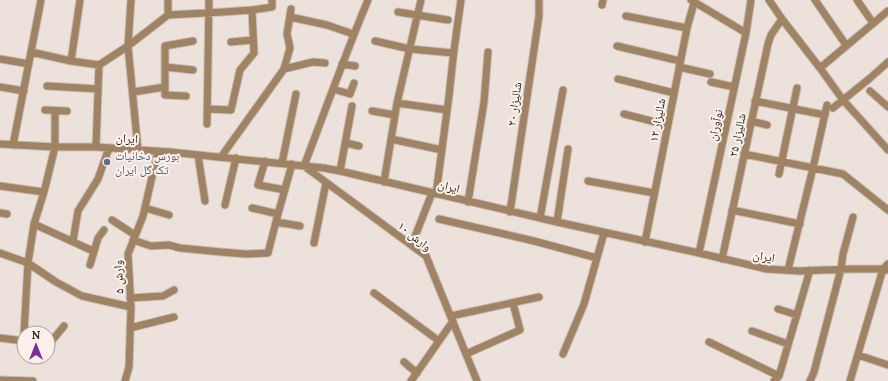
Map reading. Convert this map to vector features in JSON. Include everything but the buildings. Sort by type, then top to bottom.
[{"type":"street","points":[[13,145],[41,0]]},
{"type":"street","points":[[71,62],[80,0]]},
{"type":"street","points":[[131,0],[128,46],[138,150]]},
{"type":"street","points":[[168,0],[168,15]]},
{"type":"street","points":[[207,124],[209,0]]},
{"type":"street","points":[[31,52],[71,62],[99,65],[128,46],[168,15],[252,10],[272,7],[272,0]]},
{"type":"street","points":[[304,166],[353,34],[368,0]]},
{"type":"street","points":[[384,182],[397,103],[421,0]]},
{"type":"street","points":[[414,239],[434,193],[442,150],[461,0]]},
{"type":"street","name":"شالیزار ۲۰","points":[[510,212],[539,16],[539,0]]},
{"type":"street","name":"نوآوران","points":[[699,253],[746,33],[751,0]]},
{"type":"street","points":[[769,0],[843,100],[888,150]]},
{"type":"street","points":[[815,0],[846,45]]},
{"type":"street","points":[[857,0],[873,23]]},
{"type":"street","points":[[692,1],[746,33]]},
{"type":"street","name":"شالیزار ۱۲","points":[[645,242],[692,1]]},
{"type":"street","points":[[221,157],[284,69],[290,48],[288,34],[291,9]]},
{"type":"street","points":[[208,109],[231,110],[240,70],[254,53],[252,10]]},
{"type":"street","points":[[820,68],[888,11]]},
{"type":"street","points":[[398,12],[448,20]]},
{"type":"street","points":[[626,16],[687,28]]},
{"type":"street","points":[[290,17],[327,25],[353,34]]},
{"type":"street","name":"شالیزار ۲۵","points":[[722,259],[768,44],[782,18]]},
{"type":"street","points":[[231,42],[253,40]]},
{"type":"street","points":[[186,96],[165,95],[165,46],[193,41]]},
{"type":"street","points":[[375,41],[410,49],[453,54]]},
{"type":"street","points":[[617,46],[710,74]]},
{"type":"street","points":[[468,202],[484,102],[488,52]]},
{"type":"street","points":[[0,59],[29,64]]},
{"type":"street","points":[[284,69],[313,62],[325,63]]},
{"type":"street","points":[[788,270],[825,115],[830,107],[843,100],[888,62]]},
{"type":"street","points":[[342,64],[355,66]]},
{"type":"street","points":[[96,147],[99,65]]},
{"type":"street","points":[[165,67],[193,70]]},
{"type":"street","points":[[618,79],[674,93]]},
{"type":"street","points":[[711,82],[734,87]]},
{"type":"street","points":[[333,89],[350,94],[354,83]]},
{"type":"street","points":[[47,86],[98,89]]},
{"type":"street","points":[[0,87],[24,91]]},
{"type":"street","points":[[133,92],[165,87]]},
{"type":"street","points":[[779,174],[797,88]]},
{"type":"street","points":[[540,218],[563,90]]},
{"type":"street","points":[[870,91],[888,107]]},
{"type":"street","points":[[282,163],[296,94]]},
{"type":"street","points":[[755,101],[825,115]]},
{"type":"street","points":[[397,103],[447,110]]},
{"type":"street","points":[[340,171],[352,106]]},
{"type":"street","points":[[46,110],[67,112]]},
{"type":"street","points":[[24,325],[28,263],[34,224],[44,192],[55,147],[55,110]]},
{"type":"street","points":[[372,111],[395,115]]},
{"type":"street","points":[[624,114],[668,125]]},
{"type":"street","points":[[751,121],[767,125]]},
{"type":"street","points":[[391,139],[442,150]]},
{"type":"street","points":[[346,142],[359,146]]},
{"type":"street","name":"ایران","points":[[0,144],[55,147],[96,147],[292,164],[340,171],[510,212],[767,269],[841,270],[886,268]]},
{"type":"street","points":[[73,241],[78,210],[98,179],[109,148]]},
{"type":"street","points":[[556,222],[568,149]]},
{"type":"street","name":"وارش ۵","points":[[125,381],[129,367],[131,307],[128,254],[143,216],[158,152]]},
{"type":"street","points":[[744,154],[843,174],[888,210]]},
{"type":"street","points":[[198,155],[205,200]]},
{"type":"street","points":[[225,205],[236,158]]},
{"type":"street","points":[[265,162],[258,185],[285,190]]},
{"type":"street","points":[[112,220],[134,238],[151,246],[168,246],[246,254],[268,254],[292,164]]},
{"type":"street","name":"وارش ۱۰","points":[[304,166],[426,256],[477,381]]},
{"type":"street","points":[[588,181],[654,194]]},
{"type":"street","points":[[314,242],[326,183]]},
{"type":"street","points":[[0,186],[44,192]]},
{"type":"street","points":[[145,208],[169,215]]},
{"type":"street","points":[[252,208],[300,226]]},
{"type":"street","points":[[732,210],[800,224]]},
{"type":"street","points":[[810,381],[841,270],[843,254],[853,217]]},
{"type":"street","points":[[439,219],[534,241],[597,258]]},
{"type":"street","points":[[34,224],[93,251]]},
{"type":"street","points":[[90,265],[98,238],[104,230]]},
{"type":"street","points":[[563,354],[584,304],[604,233]]},
{"type":"street","points":[[0,253],[28,263],[56,282],[82,296],[131,307]]},
{"type":"street","points":[[850,381],[886,268]]},
{"type":"street","points":[[709,342],[776,378],[788,344],[810,270]]},
{"type":"street","points":[[130,298],[163,296],[174,290]]},
{"type":"street","points":[[374,293],[439,341]]},
{"type":"street","points":[[412,381],[452,319],[539,297]]},
{"type":"street","points":[[466,354],[520,330],[513,303]]},
{"type":"street","points":[[778,309],[797,315]]},
{"type":"street","points":[[130,328],[174,317]]},
{"type":"street","points":[[56,336],[64,326]]},
{"type":"street","points":[[752,331],[788,344]]},
{"type":"street","points":[[0,338],[16,340]]},
{"type":"street","points":[[858,355],[888,365]]},
{"type":"street","points":[[404,362],[417,373]]},
{"type":"street","points":[[0,380],[33,381]]},
{"type":"place","name":"بورس دخانیات تک گل ایران","points":[[107,162]]}]
